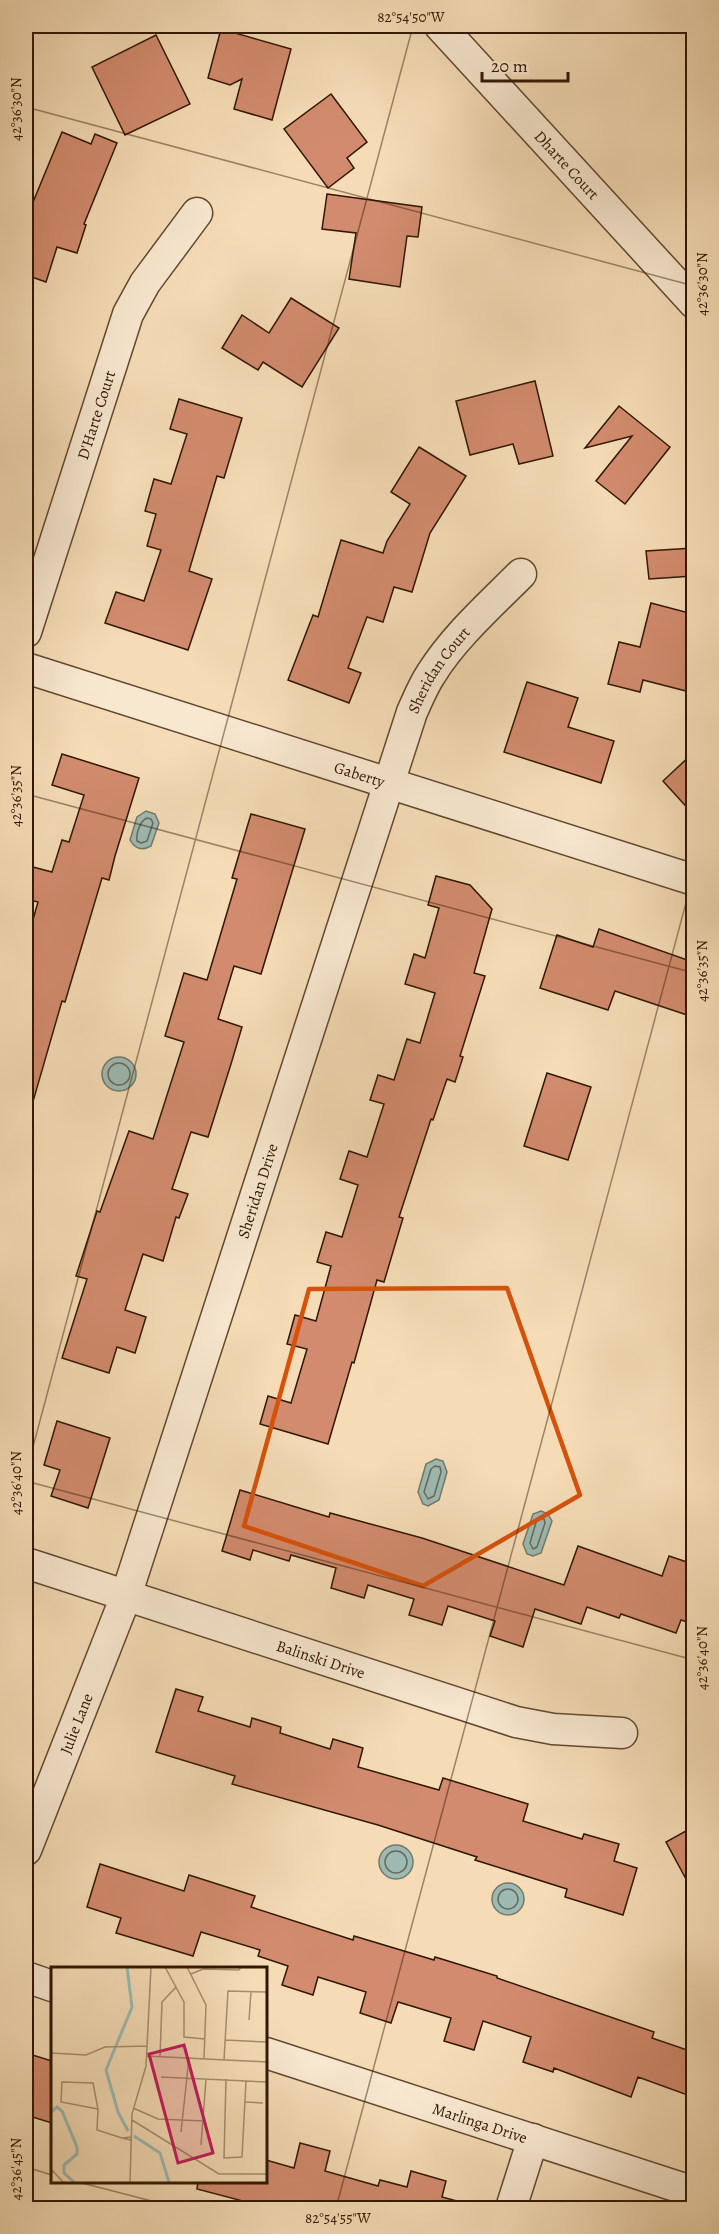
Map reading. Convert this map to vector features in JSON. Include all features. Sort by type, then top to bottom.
[{"type":"street","name":"Dharte Court","points":[[440,26],[693,303]]},
{"type":"street","name":"D'Harte Court","points":[[26,632],[128,314],[145,283],[197,213]]},
{"type":"street","name":"Sheridan Court","points":[[388,784],[412,712],[431,674],[473,623],[521,574]]},
{"type":"street","name":"Gaberty","points":[[26,668],[693,879]]},
{"type":"street","name":"Sheridan Drive","points":[[126,1596],[333,962],[388,784]]},
{"type":"street","name":"Balinski Drive","points":[[26,1563],[516,1722],[553,1729],[622,1733]]},
{"type":"street","name":"Julie Lane","points":[[26,1850],[126,1596]]},
{"type":"street","points":[[26,1977],[51,1986]]},
{"type":"street","name":"Marlinga Drive","points":[[267,2053],[693,2192]]},
{"type":"street","points":[[511,2208],[533,2139]]},
{"type":"highlighted area","points":[[507,1288],[580,1495],[423,1586],[244,1526],[309,1289]]},
{"type":"water","points":[[146,811],[155,814],[159,823],[151,846],[142,849],[130,840],[137,817]]},
{"type":"water","points":[[119,1057],[131,1062],[136,1074],[131,1086],[119,1091],[107,1086],[102,1074],[107,1062]]},
{"type":"water","points":[[436,1459],[443,1461],[447,1472],[439,1500],[428,1506],[423,1504],[418,1492],[426,1464]]},
{"type":"water","points":[[541,1511],[548,1514],[552,1521],[541,1553],[533,1556],[527,1554],[523,1544],[533,1514]]},
{"type":"water","points":[[396,1845],[408,1850],[413,1862],[408,1874],[396,1879],[384,1874],[379,1862],[384,1850]]},
{"type":"water","points":[[508,1883],[519,1888],[524,1899],[519,1910],[508,1915],[497,1910],[492,1899],[497,1888]]},
{"type":"building","points":[[221,29],[291,49],[272,120],[234,109],[242,79],[230,85],[208,78]]},
{"type":"building","points":[[156,35],[190,104],[125,135],[92,67]]},
{"type":"building","points":[[331,94],[367,142],[347,158],[354,168],[328,188],[284,129]]},
{"type":"building","points":[[62,132],[91,144],[95,134],[117,143],[84,224],[86,225],[77,253],[57,247],[46,282],[26,275],[26,205],[31,207]]},
{"type":"building","points":[[327,194],[422,207],[418,237],[407,236],[400,287],[349,279],[356,233],[322,229]]},
{"type":"building","points":[[291,298],[339,328],[302,387],[263,362],[258,370],[222,348],[242,315],[269,333]]},
{"type":"building","points":[[535,381],[553,456],[519,464],[513,444],[470,455],[456,401]]},
{"type":"building","points":[[179,399],[242,418],[224,478],[217,476],[189,571],[212,579],[188,650],[105,623],[116,592],[144,601],[161,550],[147,546],[156,514],[145,511],[154,479],[171,484],[187,434],[170,429]]},
{"type":"building","points":[[619,406],[670,447],[625,504],[596,481],[632,436],[585,448]]},
{"type":"building","points":[[419,447],[466,476],[430,533],[412,592],[394,587],[383,622],[367,617],[348,668],[361,673],[349,703],[288,680],[313,615],[318,617],[341,540],[383,553],[387,541],[410,504],[391,492]]},
{"type":"building","points":[[693,548],[693,576],[649,579],[646,551]]},
{"type":"building","points":[[651,603],[693,614],[693,678],[690,692],[643,680],[640,692],[608,684],[619,642],[640,647]]},
{"type":"building","points":[[527,682],[578,698],[568,727],[614,741],[601,783],[504,752]]},
{"type":"building","points":[[693,753],[693,814],[663,781]]},
{"type":"building","points":[[62,754],[139,778],[109,880],[102,878],[65,1002],[62,1001],[32,1105],[26,1104],[26,944],[38,902],[26,899],[26,878],[29,866],[52,872],[62,840],[69,842],[84,795],[52,785]]},
{"type":"building","points":[[251,814],[305,829],[261,974],[234,966],[218,1019],[242,1027],[231,1064],[208,1137],[191,1132],[172,1189],[188,1194],[179,1218],[176,1217],[163,1261],[143,1254],[125,1310],[146,1317],[135,1353],[117,1347],[109,1373],[62,1358],[87,1279],[76,1276],[97,1211],[100,1212],[129,1131],[153,1139],[184,1042],[165,1036],[184,973],[207,980],[237,879],[232,878]]},
{"type":"building","points":[[436,876],[470,885],[492,909],[474,973],[485,976],[460,1056],[463,1057],[455,1082],[447,1079],[433,1120],[431,1119],[399,1217],[403,1218],[384,1282],[377,1280],[328,1444],[260,1424],[268,1396],[291,1403],[307,1349],[287,1344],[295,1315],[316,1321],[331,1266],[317,1262],[326,1232],[342,1237],[358,1185],[340,1179],[349,1151],[367,1157],[384,1104],[370,1100],[378,1075],[394,1080],[407,1039],[420,1043],[435,993],[405,984],[414,954],[425,958],[439,908],[428,905]]},
{"type":"building","points":[[599,929],[693,962],[693,1017],[615,991],[608,1010],[540,988],[557,935],[593,947]]},
{"type":"building","points":[[547,1073],[591,1087],[568,1160],[524,1146]]},
{"type":"building","points":[[57,1421],[110,1438],[88,1508],[51,1496],[60,1470],[44,1465]]},
{"type":"building","points":[[240,1490],[329,1517],[330,1513],[422,1538],[564,1585],[578,1546],[662,1576],[669,1556],[693,1564],[693,1624],[681,1620],[676,1633],[621,1614],[619,1618],[587,1607],[581,1624],[535,1609],[523,1647],[490,1636],[495,1621],[448,1606],[442,1625],[409,1615],[414,1599],[368,1585],[364,1598],[331,1588],[336,1568],[291,1555],[289,1561],[253,1550],[250,1560],[222,1551]]},
{"type":"building","points":[[176,1689],[203,1697],[198,1711],[250,1727],[252,1718],[281,1727],[280,1733],[330,1749],[333,1739],[363,1748],[358,1767],[439,1790],[443,1778],[528,1804],[523,1821],[582,1839],[584,1834],[619,1844],[614,1861],[637,1868],[623,1915],[565,1897],[567,1889],[475,1860],[477,1857],[378,1825],[232,1784],[235,1776],[156,1752]]},
{"type":"building","points":[[693,1827],[693,1892],[666,1842]]},
{"type":"building","points":[[100,1864],[184,1891],[189,1875],[255,1896],[251,1907],[353,1940],[354,1936],[497,1976],[497,1978],[654,2032],[652,2038],[693,2052],[693,2097],[638,2077],[631,2097],[554,2068],[553,2072],[523,2062],[531,2037],[483,2021],[474,2050],[444,2041],[451,2018],[398,2002],[391,2023],[360,2013],[366,1992],[318,1977],[313,1995],[282,1985],[288,1966],[258,1956],[260,1950],[201,1932],[193,1956],[116,1933],[121,1918],[87,1907]]},
{"type":"building","points":[[26,2053],[51,2061],[51,2123],[26,2115]]},
{"type":"building","points":[[300,2143],[330,2151],[325,2171],[378,2186],[380,2180],[407,2187],[411,2171],[446,2181],[442,2197],[457,2201],[456,2208],[269,2208],[197,2189],[198,2183],[267,2183],[267,2160],[294,2168]]}]
